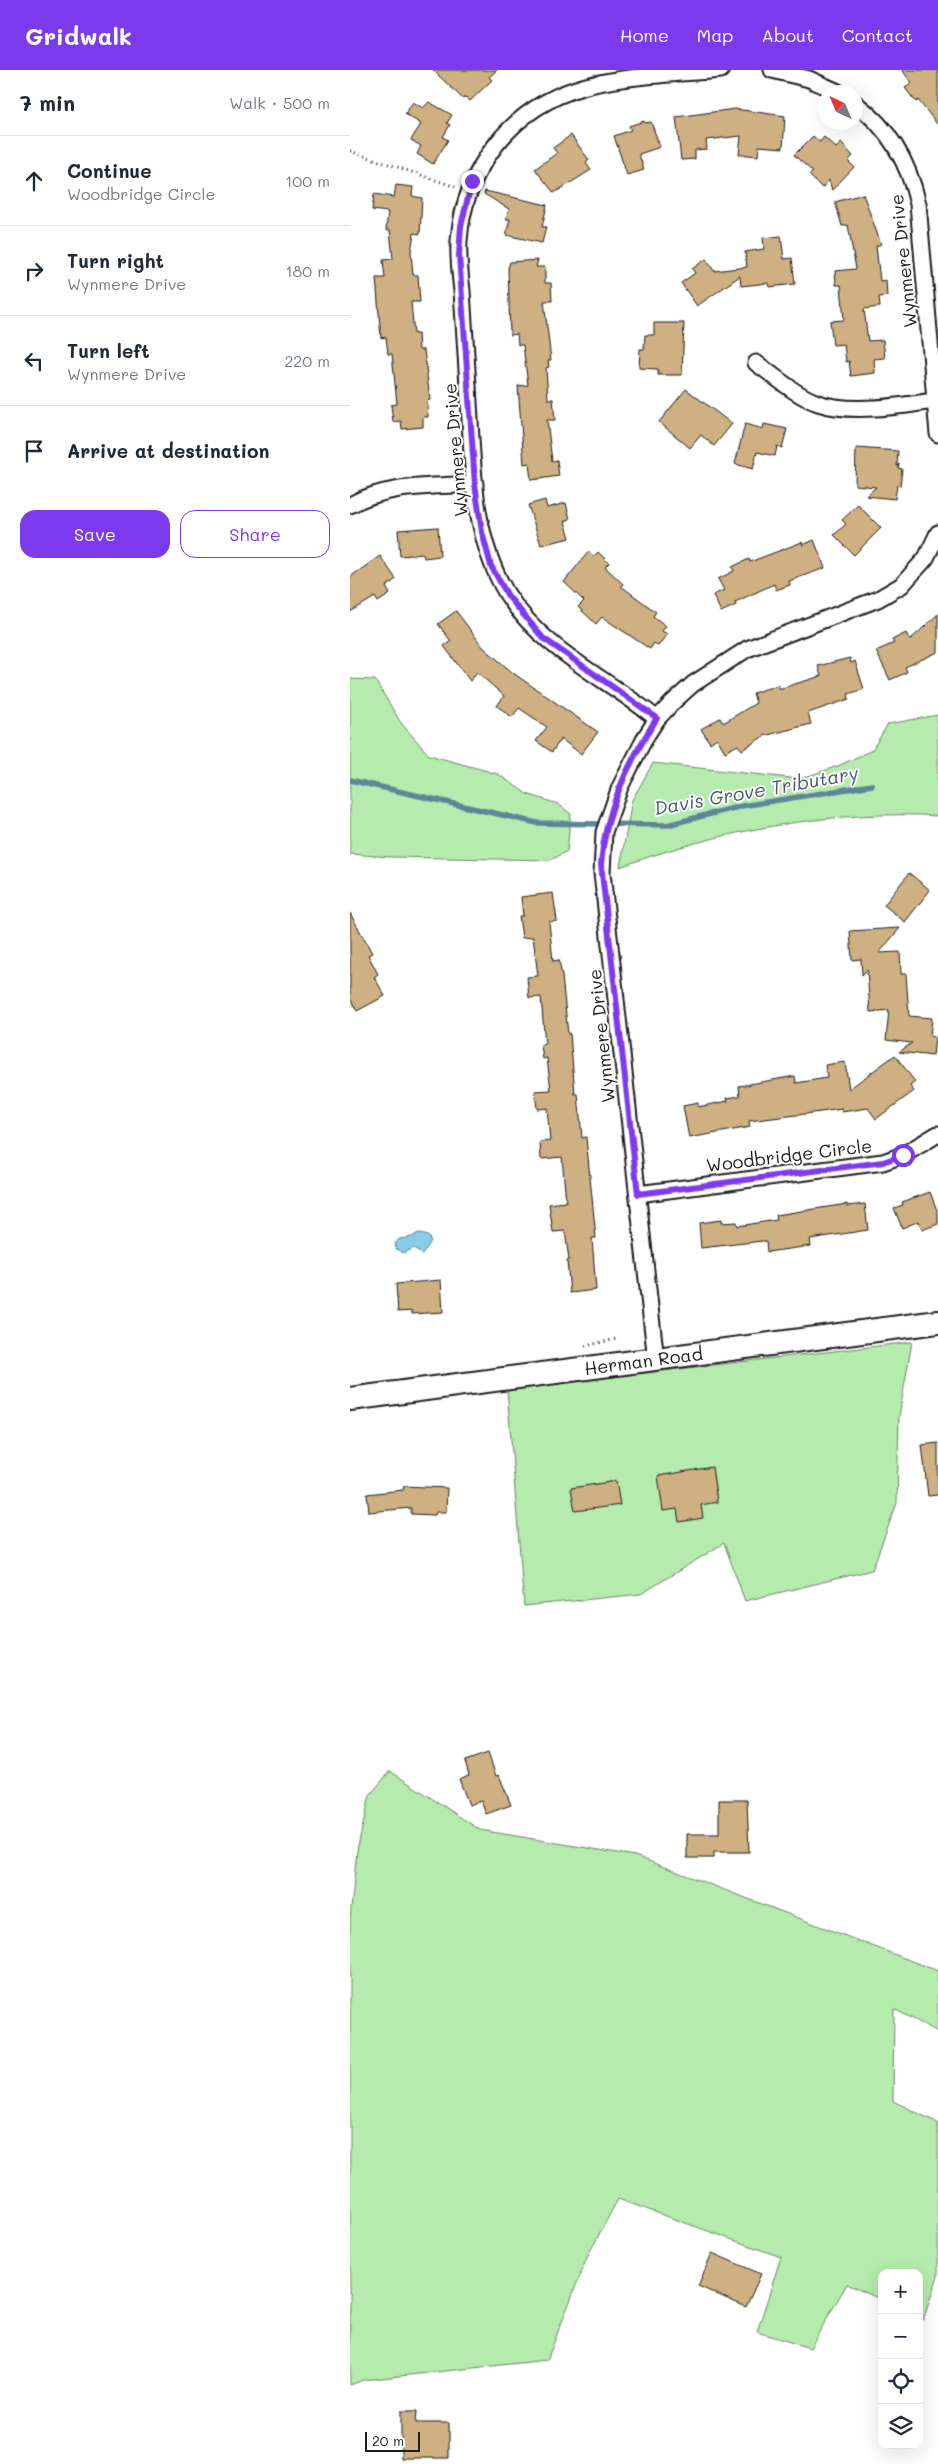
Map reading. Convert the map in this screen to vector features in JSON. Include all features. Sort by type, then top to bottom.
[{"type":"street","name":"Wynmere Drive","points":[[657,718],[543,638],[508,596],[488,557],[482,532],[475,484],[459,241],[468,192],[485,158],[509,128],[532,111],[565,92],[587,86],[622,79],[722,70]]},
{"type":"street","points":[[772,70],[822,85]]},
{"type":"street","name":"Wynmere Drive","points":[[863,110],[882,127],[896,147],[913,182],[918,204],[938,434]]},
{"type":"street","points":[[756,363],[794,391],[817,402],[836,408],[934,401]]},
{"type":"street","points":[[350,504],[385,491],[475,484]]},
{"type":"street","name":"Wynmere Drive","points":[[656,1361],[602,873],[604,832],[608,817],[627,772],[657,718],[693,684],[747,649],[878,599],[902,585],[926,558],[938,533]]},
{"type":"street","name":"Woodbridge Circle","points":[[638,1194],[883,1162],[903,1155],[938,1134]]},
{"type":"street","name":"Herman Road","points":[[350,1399],[656,1361],[938,1322]]},
{"type":"path","points":[[350,151],[468,192]]},
{"type":"green space","points":[[350,679],[375,680],[401,723],[429,755],[498,774],[527,794],[558,804],[571,814],[567,851],[551,860],[390,857],[350,854]]},
{"type":"green space","points":[[938,715],[938,816],[859,816],[777,825],[696,843],[620,867],[632,800],[653,763],[799,779],[838,766],[872,750],[888,724]]},
{"type":"green space","points":[[912,1342],[899,1416],[897,1503],[872,1570],[745,1601],[724,1543],[641,1594],[524,1606],[507,1389]]},
{"type":"green space","points":[[390,1771],[480,1830],[635,1856],[938,1971],[938,2032],[894,2009],[893,2101],[938,2123],[938,2276],[923,2320],[923,2269],[878,2269],[878,2298],[847,2284],[810,2348],[757,2332],[781,2257],[618,2199],[588,2255],[547,2360],[363,2380],[350,2385],[350,1919],[357,1850],[370,1795]]},
{"type":"water","points":[[418,1233],[428,1236],[431,1241],[422,1255],[414,1248],[404,1253],[396,1249],[395,1244],[399,1239],[412,1237]]},
{"type":"building","points":[[433,70],[497,70],[489,77],[492,80],[470,101],[465,96],[463,99]]},
{"type":"building","points":[[902,70],[938,70],[938,125],[918,100],[916,102],[905,88],[912,83]]},
{"type":"building","points":[[413,102],[423,108],[429,102],[452,115],[447,123],[450,125],[443,137],[448,140],[433,164],[417,154],[421,146],[411,140],[421,124],[405,114]]},
{"type":"building","points":[[735,109],[785,116],[783,148],[759,146],[758,156],[739,154],[741,136],[706,140],[707,149],[695,150],[695,159],[681,160],[676,117]]},
{"type":"building","points":[[644,121],[645,123],[651,122],[660,147],[639,154],[644,170],[627,175],[614,136],[631,130],[629,126]]},
{"type":"building","points":[[571,135],[589,160],[586,163],[591,170],[554,193],[535,169],[557,153],[553,148]]},
{"type":"building","points":[[813,136],[820,142],[824,137],[836,148],[841,143],[853,156],[848,161],[854,167],[832,190],[829,180],[822,188],[809,175],[813,172],[794,155]]},
{"type":"building","points":[[396,185],[413,187],[412,196],[422,198],[420,234],[414,233],[411,252],[413,275],[418,275],[420,302],[411,302],[414,334],[418,334],[419,350],[424,350],[430,400],[427,401],[428,417],[423,417],[423,427],[402,429],[401,421],[393,422],[391,405],[397,404],[392,354],[388,354],[386,337],[381,338],[376,278],[385,278],[383,260],[393,259],[390,230],[386,230],[388,212],[372,210],[374,194],[394,197]]},
{"type":"building","points":[[485,191],[547,205],[542,227],[546,227],[542,243],[506,235],[510,219],[506,219],[509,209],[484,194]]},
{"type":"building","points":[[863,194],[881,244],[876,246],[880,281],[886,280],[887,296],[879,297],[880,307],[864,309],[868,341],[883,340],[885,358],[874,359],[875,373],[851,376],[849,361],[846,362],[844,344],[833,345],[830,321],[844,320],[841,285],[836,285],[835,271],[856,269],[848,225],[842,226],[835,202]]},
{"type":"building","points":[[781,236],[784,259],[792,258],[795,284],[769,287],[768,283],[741,286],[740,276],[697,306],[681,283],[695,273],[692,269],[706,259],[714,271],[747,267],[745,252],[764,249],[763,238]]},
{"type":"building","points":[[538,260],[536,267],[545,267],[545,283],[551,283],[552,301],[544,301],[551,360],[548,360],[549,367],[546,368],[548,399],[553,399],[555,420],[547,420],[552,461],[557,460],[559,476],[531,480],[529,463],[524,464],[518,386],[528,385],[523,345],[518,345],[517,334],[510,335],[508,268],[510,262]]},
{"type":"building","points":[[654,323],[684,323],[682,375],[658,375],[658,369],[639,368],[640,349],[644,349],[645,335],[654,335]]},
{"type":"building","points":[[686,389],[732,424],[714,446],[701,435],[690,448],[659,422]]},
{"type":"building","points":[[745,424],[763,429],[764,424],[787,429],[782,448],[777,446],[775,456],[757,452],[753,469],[735,464]]},
{"type":"building","points":[[856,448],[898,451],[897,466],[899,464],[898,468],[902,469],[900,486],[897,485],[895,499],[866,496],[876,487],[855,485]]},
{"type":"building","points":[[545,500],[547,508],[566,503],[570,519],[565,521],[570,538],[541,545],[528,505]]},
{"type":"building","points":[[858,505],[881,528],[854,555],[834,535],[846,524],[842,520]]},
{"type":"building","points":[[438,527],[440,556],[424,558],[423,554],[400,556],[398,530]]},
{"type":"building","points":[[814,540],[825,568],[789,581],[790,585],[776,590],[774,584],[735,602],[736,605],[721,612],[713,595],[724,590],[718,579],[734,571],[732,567],[749,559],[750,562],[802,542],[803,545]]},
{"type":"building","points":[[589,551],[594,556],[598,552],[609,563],[605,567],[623,584],[621,586],[656,612],[653,616],[666,626],[662,631],[667,634],[658,646],[654,643],[650,649],[602,617],[596,624],[578,607],[584,601],[564,582]]},
{"type":"building","points":[[380,556],[396,579],[386,587],[390,594],[378,602],[375,597],[350,612],[350,577]]},
{"type":"building","points":[[456,611],[483,647],[513,673],[598,732],[581,754],[561,739],[552,752],[536,741],[547,727],[519,708],[512,717],[497,706],[504,696],[477,672],[470,681],[444,646],[451,641],[438,624]]},
{"type":"building","points":[[938,614],[938,652],[905,667],[907,672],[890,680],[876,651],[894,643],[892,640],[906,633],[910,640]]},
{"type":"building","points":[[850,658],[851,663],[855,661],[864,689],[848,694],[849,699],[808,713],[811,724],[764,736],[742,750],[738,745],[725,752],[717,738],[710,743],[701,729],[720,718],[722,722],[725,722],[756,703],[753,693],[778,685],[779,688],[782,688],[821,676],[818,666]]},
{"type":"building","points":[[909,873],[930,890],[905,922],[884,905]]},
{"type":"building","points":[[553,893],[557,921],[549,922],[553,961],[559,960],[562,976],[568,1034],[570,1034],[575,1094],[578,1094],[582,1138],[586,1137],[596,1238],[592,1238],[596,1290],[570,1293],[567,1261],[569,1260],[565,1231],[553,1232],[549,1204],[566,1202],[562,1157],[541,1159],[540,1142],[550,1141],[547,1108],[537,1109],[535,1091],[551,1090],[547,1058],[543,1059],[541,1045],[545,1044],[541,997],[529,998],[527,977],[538,976],[533,937],[522,938],[519,916],[523,916],[521,897]]},
{"type":"building","points":[[350,913],[372,953],[368,955],[378,974],[374,977],[385,996],[357,1011],[350,998]]},
{"type":"building","points":[[900,928],[879,953],[900,952],[901,974],[906,974],[909,1016],[932,1018],[930,1036],[935,1037],[933,1056],[899,1052],[912,1043],[886,1040],[889,1010],[870,1012],[867,970],[862,975],[861,959],[852,960],[850,931]]},
{"type":"building","points":[[895,1055],[915,1082],[910,1086],[914,1091],[876,1119],[868,1108],[842,1112],[842,1109],[749,1121],[750,1127],[689,1138],[683,1106],[698,1103],[698,1107],[728,1101],[727,1098],[740,1096],[739,1086],[795,1076],[796,1083],[827,1078],[825,1065],[845,1062],[849,1089]]},
{"type":"building","points":[[930,1192],[938,1213],[938,1224],[922,1230],[919,1221],[902,1228],[894,1208],[903,1205],[902,1202]]},
{"type":"building","points":[[847,1204],[847,1206],[865,1204],[868,1230],[810,1239],[811,1246],[767,1252],[766,1241],[701,1248],[699,1223],[721,1220],[721,1223],[736,1222],[737,1226],[777,1220],[776,1215]]},
{"type":"building","points":[[441,1280],[443,1312],[412,1314],[412,1311],[398,1312],[396,1284]]},
{"type":"building","points":[[938,1443],[938,1495],[928,1496],[922,1445]]},
{"type":"building","points":[[712,1467],[717,1502],[701,1505],[703,1518],[679,1522],[677,1509],[663,1511],[658,1476]]},
{"type":"building","points":[[616,1481],[620,1505],[575,1511],[571,1488]]},
{"type":"building","points":[[404,1486],[447,1488],[446,1512],[436,1512],[435,1515],[411,1514],[411,1508],[369,1512],[367,1494],[403,1490]]},
{"type":"building","points":[[488,1753],[496,1776],[499,1775],[511,1805],[486,1814],[481,1801],[469,1805],[459,1779],[469,1775],[465,1761]]},
{"type":"building","points":[[719,1800],[747,1800],[749,1852],[714,1852],[714,1858],[687,1858],[687,1834],[719,1834]]},
{"type":"building","points":[[712,2253],[761,2274],[746,2307],[698,2286]]},
{"type":"building","points":[[401,2411],[417,2411],[416,2423],[449,2423],[449,2458],[401,2458]]},
{"type":"waterway","name":"Davis Grove Tributary","points":[[350,780],[537,823],[667,825],[742,806],[872,785]]},
{"type":"route","points":[[472,181],[464,207],[459,255],[475,484],[485,548],[491,566],[508,596],[543,638],[640,704],[657,718],[627,772],[608,817],[603,840],[601,864],[638,1194],[883,1162],[903,1155]]}]
